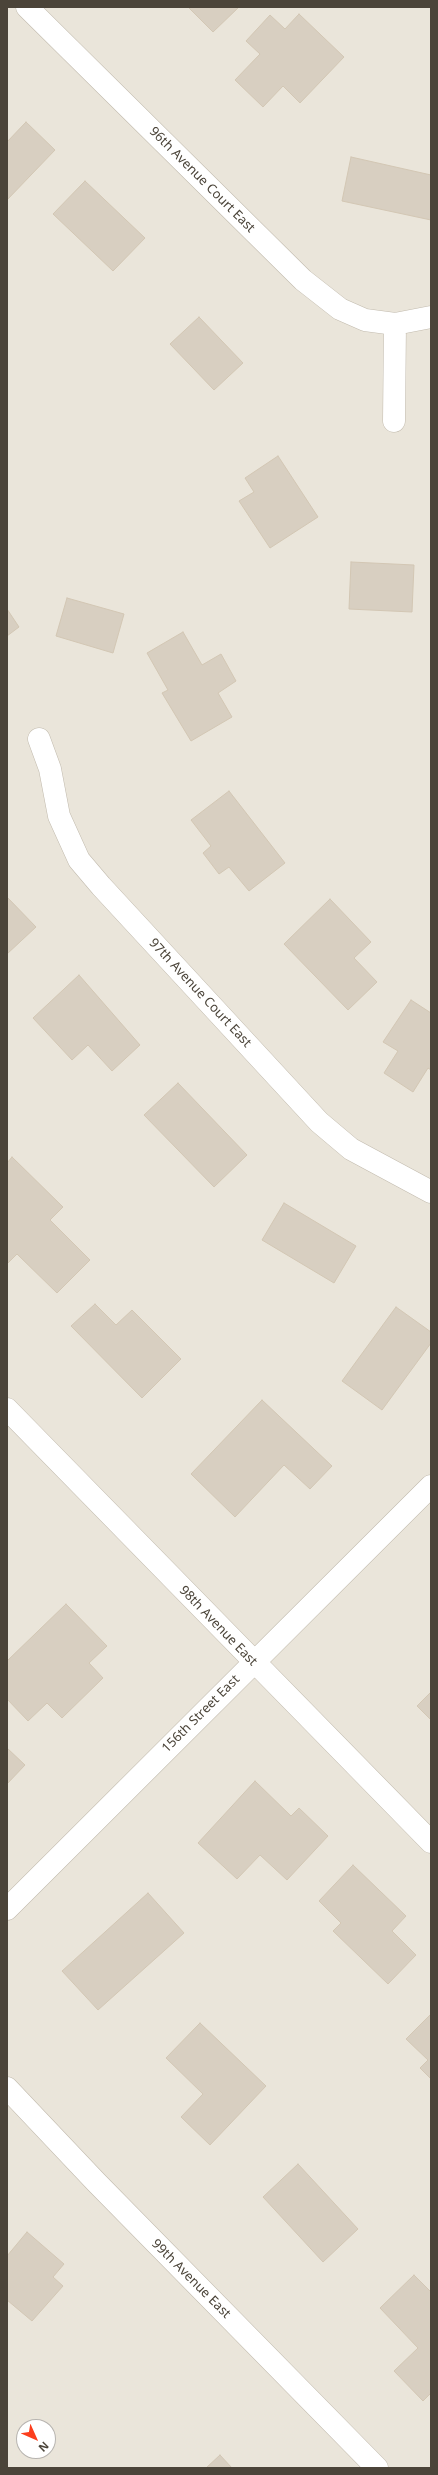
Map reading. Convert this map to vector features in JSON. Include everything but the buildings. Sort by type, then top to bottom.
[{"type":"street","name":"96th Avenue Court East","points":[[27,7],[303,280],[340,309],[365,320],[395,324],[431,317]]},
{"type":"street","points":[[394,421],[395,324]]},
{"type":"street","name":"97th Avenue Court East","points":[[39,739],[50,769],[59,816],[79,860],[101,886],[319,1122],[350,1149],[431,1192]]},
{"type":"street","name":"98th Avenue East","points":[[7,1409],[253,1662],[431,1842]]},
{"type":"street","name":"156th Street East","points":[[7,1909],[431,1486]]},
{"type":"street","name":"99th Avenue East","points":[[7,2088],[101,2188],[377,2468]]},
{"type":"shaded area","points":[[7,7],[431,7],[431,2468],[7,2468]]}]
